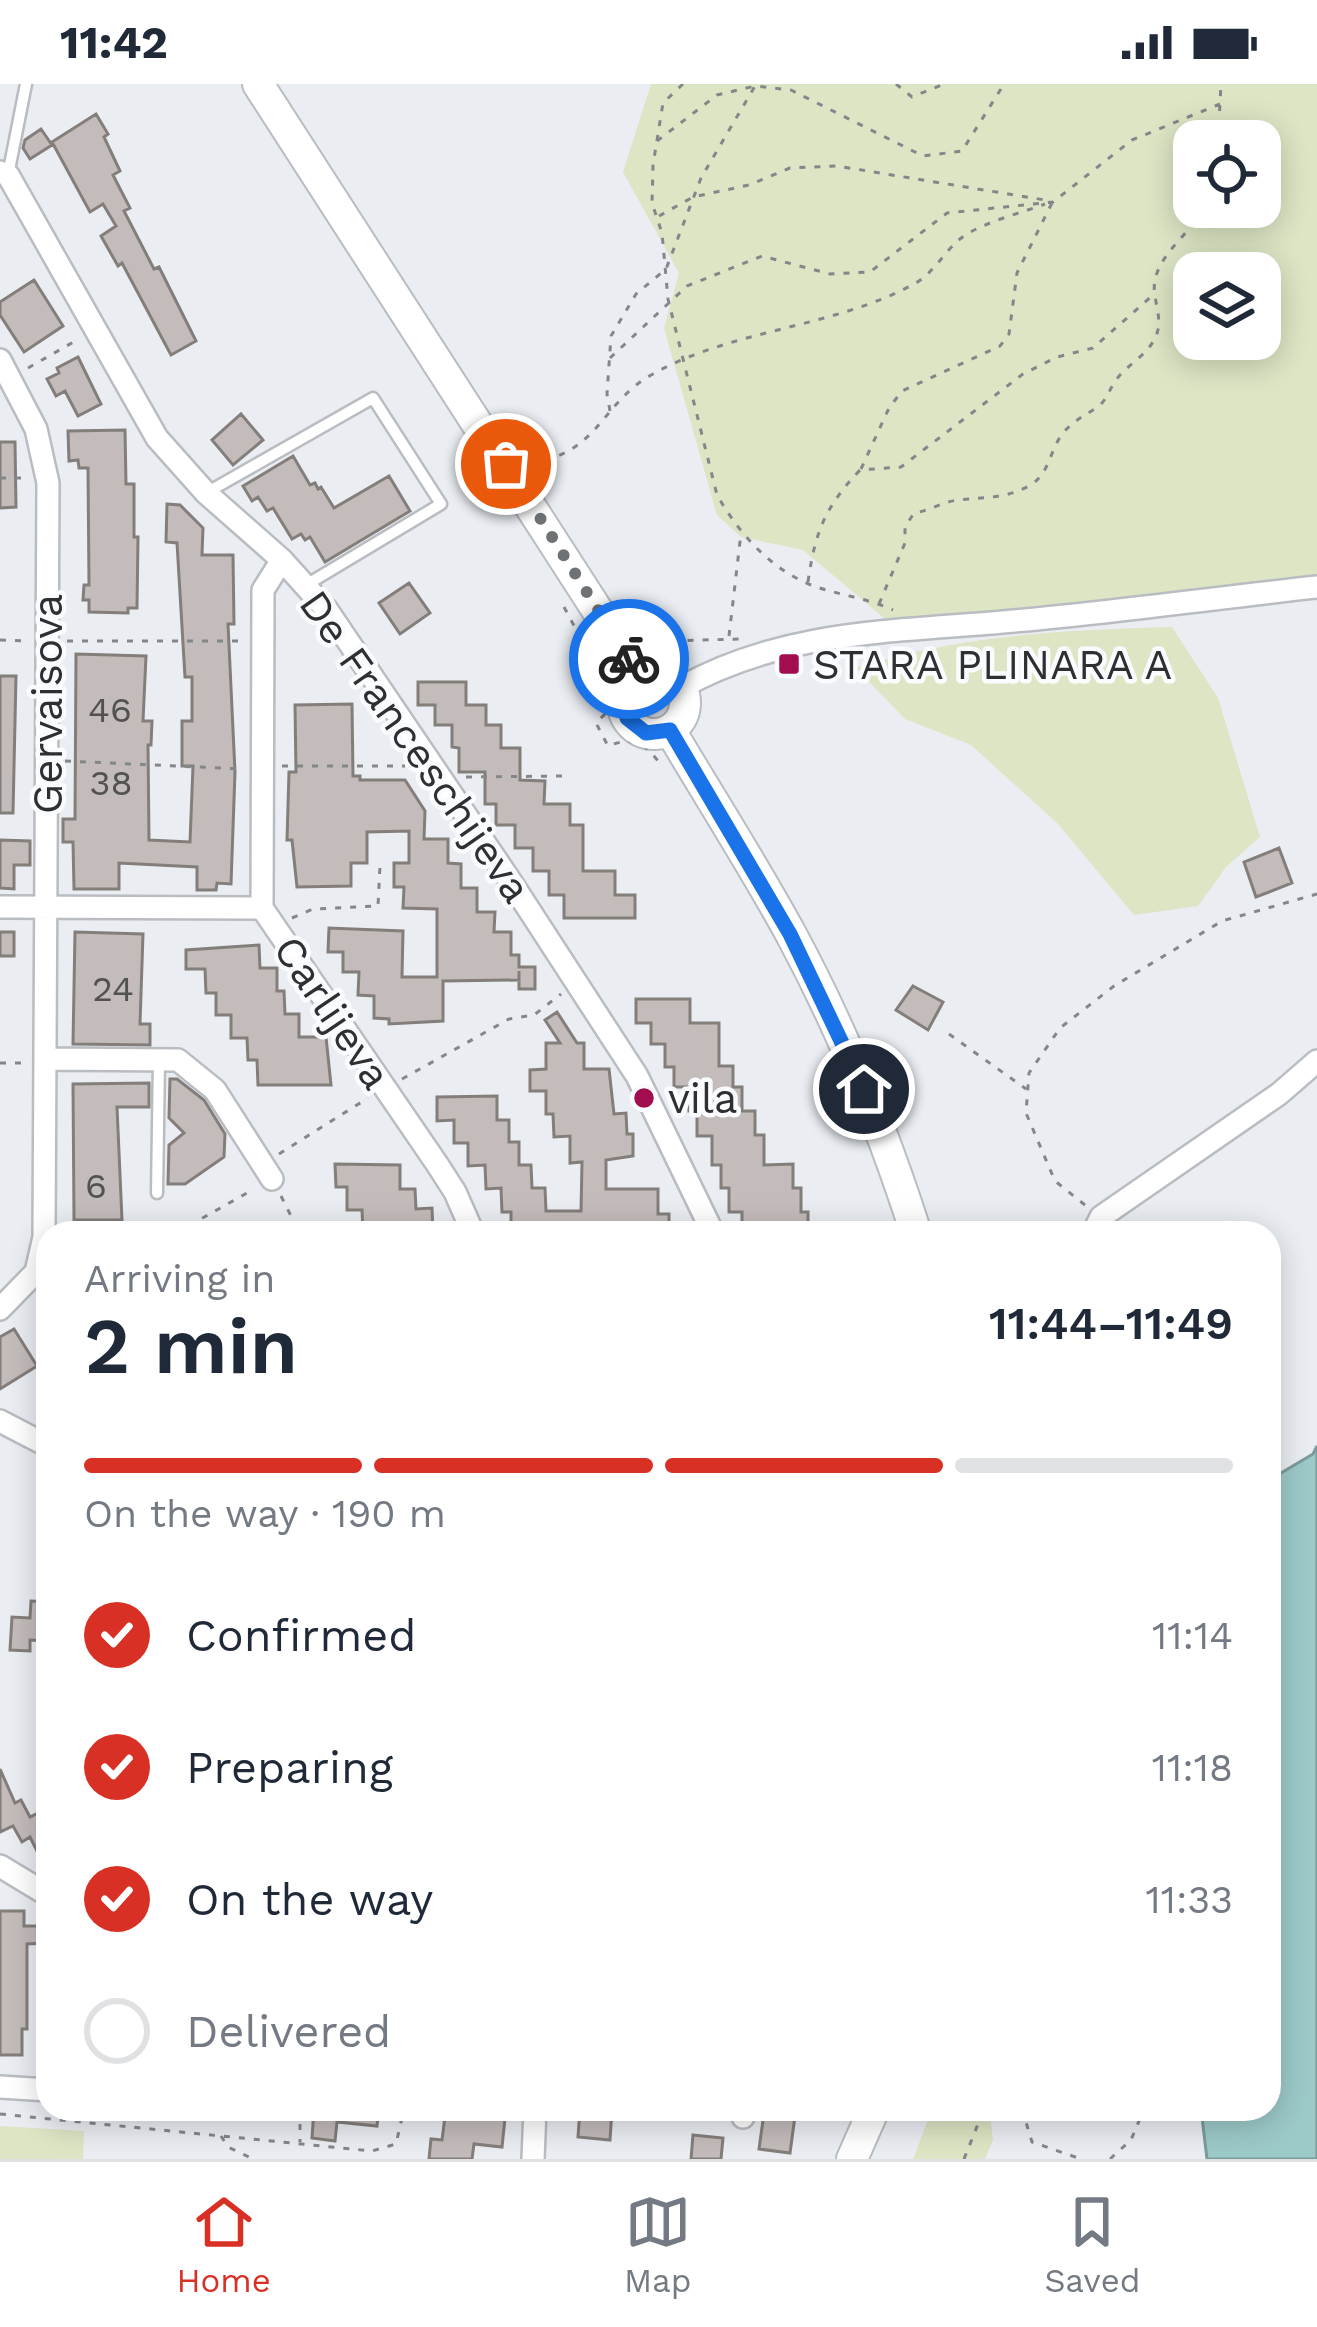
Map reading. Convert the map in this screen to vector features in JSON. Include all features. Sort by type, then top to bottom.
[{"type":"main road","points":[[258,84],[639,675]]},
{"type":"main road","points":[[663,672],[682,687],[684,711],[670,730],[646,733],[627,718],[624,694],[639,675],[663,672]]},
{"type":"main road","points":[[670,730],[829,1009],[874,1114],[912,1221]]},
{"type":"main road","points":[[851,2159],[868,2121]]},
{"type":"street","name":"De Franceschijeva","points":[[4,174],[157,438],[206,493],[282,560],[327,610],[437,772],[637,1076],[707,1221]]},
{"type":"street","name":"Gervaisova","points":[[5,369],[36,429],[47,478],[44,1221]]},
{"type":"street","name":"Carlijeva","points":[[282,560],[263,590],[268,916],[455,1192],[468,1221]]},
{"type":"street","points":[[682,687],[726,663],[790,645],[866,633],[1010,622],[1317,587]]},
{"type":"street","points":[[0,907],[268,916]]},
{"type":"street","points":[[45,1061],[178,1060],[214,1090],[267,1172]]},
{"type":"street","points":[[1103,1221],[1279,1094],[1317,1061]]},
{"type":"street","name":"Gervaisova","points":[[0,1309],[36,1272]]},
{"type":"street","points":[[0,1421],[36,1440]]},
{"type":"street","points":[[0,1866],[36,1888]]},
{"type":"street","points":[[0,2087],[36,2089]]},
{"type":"street","points":[[533,2159],[535,2121]]},
{"type":"lane","points":[[4,174],[26,84]]},
{"type":"lane","points":[[206,493],[373,398],[441,504],[306,585]]},
{"type":"lane","points":[[157,1193],[159,1060]]},
{"type":"path","points":[[683,84],[663,103],[652,203],[668,303],[717,495],[763,556],[807,584],[879,604],[927,626]]},
{"type":"path","points":[[896,84],[912,97],[944,84]]},
{"type":"path","points":[[657,141],[717,95],[756,85],[791,90],[923,156],[962,151],[1004,84]]},
{"type":"path","points":[[1219,120],[1221,84]]},
{"type":"path","points":[[610,412],[611,335],[636,294],[666,269],[701,178],[756,85]]},
{"type":"path","points":[[506,464],[549,460],[578,449],[647,377],[682,359],[855,307],[918,282],[962,236],[1053,202],[1132,140],[1220,104]]},
{"type":"path","points":[[657,217],[693,197],[748,185],[790,168],[837,166],[1053,202]]},
{"type":"path","points":[[610,358],[687,286],[762,256],[830,274],[870,272],[947,214],[1053,202]]},
{"type":"path","points":[[807,584],[814,539],[834,497],[860,470],[902,391],[1000,346],[1009,334],[1018,273],[1053,202]]},
{"type":"path","points":[[866,633],[914,513],[959,500],[1012,494],[1044,475],[1059,438],[1073,422],[1102,404],[1116,378],[1143,356],[1160,322],[1156,274],[1190,228]]},
{"type":"path","points":[[860,470],[901,467],[1024,374],[1093,348],[1155,294]]},
{"type":"path","points":[[5,369],[96,329]]},
{"type":"path","points":[[0,478],[47,478]]},
{"type":"path","points":[[726,663],[741,531]]},
{"type":"path","points":[[556,595],[610,693],[609,710],[596,723],[608,746],[625,740],[641,743],[666,774]]},
{"type":"path","points":[[646,634],[666,640],[749,640]]},
{"type":"path","points":[[0,640],[263,642]]},
{"type":"path","points":[[47,761],[562,776]]},
{"type":"path","points":[[268,916],[378,906],[380,866]]},
{"type":"path","points":[[1093,1221],[1055,1181],[1025,1113],[1029,1072],[1060,1028],[1114,986],[1222,921],[1317,894]]},
{"type":"path","points":[[194,1221],[385,1088],[509,1019],[534,1016],[577,984]]},
{"type":"path","points":[[949,1034],[1028,1090]]},
{"type":"path","points":[[0,1063],[45,1061]]},
{"type":"path","points":[[267,1172],[293,1221]]},
{"type":"path","points":[[0,2114],[36,2117]]},
{"type":"path","points":[[76,2121],[372,2151],[395,2144],[401,2121]]},
{"type":"path","points":[[300,2121],[300,2144]]},
{"type":"path","points":[[964,2159],[979,2121]]},
{"type":"path","points":[[1026,2121],[1032,2142],[1081,2159]]},
{"type":"path","points":[[1110,2159],[1131,2140],[1139,2121]]},
{"type":"path","points":[[220,2135],[228,2147],[253,2159]]},
{"type":"path","points":[[372,2151],[372,2159]]},
{"type":"green space","points":[[651,84],[1317,84],[1317,576],[891,624],[803,550],[741,537],[717,515],[664,328],[679,273],[623,172]]},
{"type":"green space","points":[[1172,627],[1218,698],[1260,837],[1226,867],[1198,906],[1134,915],[1058,824],[971,745],[905,719],[856,668],[973,641]]},
{"type":"green space","points":[[927,2121],[991,2121],[993,2140],[985,2159],[913,2159]]},
{"type":"green space","points":[[0,2126],[84,2131],[83,2159],[0,2159]]},
{"type":"water","points":[[1317,1446],[1317,2159],[1207,2159],[1202,2121],[1281,2121],[1281,1473],[1313,1454]]},
{"type":"building","points":[[96,114],[120,171],[113,175],[130,208],[124,211],[196,341],[171,355],[122,263],[118,266],[101,236],[116,226],[103,204],[90,212],[52,142]]},
{"type":"building","points":[[41,129],[52,145],[30,159],[23,148],[25,140]]},
{"type":"building","points":[[34,280],[63,326],[24,352],[0,315],[0,302]]},
{"type":"building","points":[[78,357],[101,404],[78,416],[65,391],[56,396],[47,379]]},
{"type":"building","points":[[241,414],[263,440],[233,465],[212,440]]},
{"type":"building","points":[[125,430],[126,484],[134,484],[134,537],[138,537],[137,608],[128,608],[128,613],[89,612],[89,600],[83,600],[84,585],[89,585],[88,468],[79,468],[78,460],[69,461],[68,431]]},
{"type":"building","points":[[0,442],[15,442],[16,507],[0,508]]},
{"type":"building","points":[[293,456],[310,485],[321,487],[334,508],[389,476],[410,511],[325,562],[310,537],[305,540],[301,534],[292,539],[273,508],[267,511],[258,497],[252,501],[243,486]]},
{"type":"building","points":[[167,504],[180,505],[203,528],[202,555],[233,555],[234,624],[228,624],[235,772],[231,884],[197,890],[197,867],[119,863],[119,889],[74,889],[73,842],[63,842],[63,819],[75,819],[76,654],[146,656],[143,721],[152,721],[149,840],[190,842],[193,766],[182,766],[182,721],[192,721],[192,677],[185,677],[177,543],[166,542]]},
{"type":"building","points":[[409,583],[430,613],[400,634],[379,603]]},
{"type":"building","points":[[0,676],[16,676],[13,813],[0,813]]},
{"type":"building","points":[[418,682],[466,682],[466,705],[486,705],[486,725],[501,725],[501,748],[520,748],[520,780],[545,781],[544,804],[570,804],[570,825],[583,825],[583,871],[615,871],[615,895],[635,895],[635,918],[564,918],[564,895],[549,895],[549,871],[533,871],[533,848],[515,848],[515,825],[496,825],[496,804],[485,804],[485,772],[459,772],[452,725],[435,725],[435,705],[418,705]]},
{"type":"building","points":[[352,704],[353,776],[405,780],[425,811],[424,839],[448,839],[448,863],[461,864],[461,888],[477,888],[477,912],[495,912],[494,932],[511,932],[511,955],[519,955],[519,967],[535,967],[535,989],[519,989],[519,980],[443,981],[443,1021],[389,1024],[389,1019],[374,1018],[374,996],[358,995],[359,972],[343,972],[343,952],[328,952],[329,928],[403,931],[402,977],[437,977],[437,909],[403,908],[404,887],[394,887],[394,863],[409,863],[409,831],[367,832],[367,863],[351,863],[351,886],[297,887],[292,840],[287,840],[289,772],[296,772],[295,705]]},
{"type":"building","points":[[0,840],[30,841],[30,865],[14,865],[14,889],[0,888]]},
{"type":"building","points":[[1279,848],[1292,883],[1256,897],[1244,862]]},
{"type":"building","points":[[0,932],[14,932],[14,956],[0,956]]},
{"type":"building","points":[[75,932],[143,934],[140,1024],[150,1024],[150,1045],[73,1044]]},
{"type":"building","points":[[259,945],[260,968],[277,968],[277,991],[284,991],[285,1014],[299,1014],[299,1037],[326,1037],[331,1085],[258,1085],[257,1060],[248,1060],[247,1038],[231,1038],[231,1015],[216,1015],[216,993],[206,993],[205,969],[186,969],[186,950]]},
{"type":"building","points":[[913,986],[943,1002],[928,1030],[896,1010]]},
{"type":"building","points":[[636,999],[690,999],[690,1023],[719,1023],[719,1066],[733,1066],[733,1087],[742,1087],[742,1111],[755,1111],[755,1135],[764,1135],[764,1165],[793,1164],[793,1188],[801,1188],[801,1212],[808,1212],[808,1221],[742,1221],[742,1212],[729,1212],[729,1188],[721,1188],[721,1165],[712,1165],[712,1136],[697,1136],[697,1111],[689,1111],[689,1087],[674,1087],[674,1067],[665,1067],[665,1044],[651,1044],[651,1023],[636,1023]]},
{"type":"building","points":[[557,1012],[577,1043],[584,1043],[584,1069],[609,1069],[614,1114],[626,1113],[633,1156],[606,1160],[606,1189],[658,1189],[658,1214],[669,1214],[669,1221],[511,1221],[511,1212],[502,1212],[501,1188],[486,1189],[485,1165],[468,1166],[468,1143],[454,1143],[454,1120],[437,1121],[437,1097],[497,1096],[497,1120],[509,1120],[509,1142],[519,1142],[519,1165],[531,1165],[532,1188],[545,1188],[546,1211],[581,1211],[582,1162],[570,1163],[570,1136],[554,1137],[553,1114],[546,1114],[546,1091],[530,1091],[530,1070],[546,1069],[546,1043],[560,1043],[545,1020]]},
{"type":"building","points":[[170,1079],[177,1079],[204,1100],[225,1134],[224,1157],[185,1184],[168,1184],[169,1145],[184,1133],[169,1118]]},
{"type":"building","points":[[149,1083],[149,1107],[117,1107],[122,1220],[74,1220],[73,1084]]},
{"type":"building","points":[[335,1164],[400,1165],[400,1189],[415,1189],[416,1209],[432,1208],[433,1221],[362,1221],[362,1210],[347,1210],[347,1187],[336,1187]]},
{"type":"building","points":[[14,1329],[36,1367],[0,1389],[0,1337]]},
{"type":"building","points":[[31,1601],[36,1601],[36,1640],[30,1640],[30,1651],[10,1650],[12,1617],[30,1618]]},
{"type":"building","points":[[0,1769],[15,1803],[21,1800],[30,1817],[36,1814],[36,1849],[30,1837],[22,1842],[13,1826],[0,1832]]},
{"type":"building","points":[[0,1911],[24,1911],[24,1926],[36,1926],[36,1944],[27,1944],[27,2029],[22,2029],[22,2055],[0,2055]]},
{"type":"building","points":[[313,2121],[378,2121],[377,2126],[337,2122],[335,2141],[312,2138]]},
{"type":"building","points":[[444,2121],[505,2121],[502,2147],[474,2144],[472,2159],[429,2159],[431,2139],[442,2140]]},
{"type":"building","points":[[579,2121],[611,2121],[610,2140],[578,2137]]},
{"type":"building","points":[[763,2121],[794,2121],[790,2153],[759,2149]]},
{"type":"building","points":[[693,2135],[723,2138],[721,2159],[691,2159]]},
{"type":"way so far","points":[[506,464],[629,659]]},
{"type":"place","name":"STARA PLINARA A","points":[[789,664]]},
{"type":"place","name":"vila","points":[[644,1098]]},
{"type":"route","points":[[629,659],[639,675],[624,694],[627,718],[646,733],[670,730],[790,934],[864,1089]]}]
